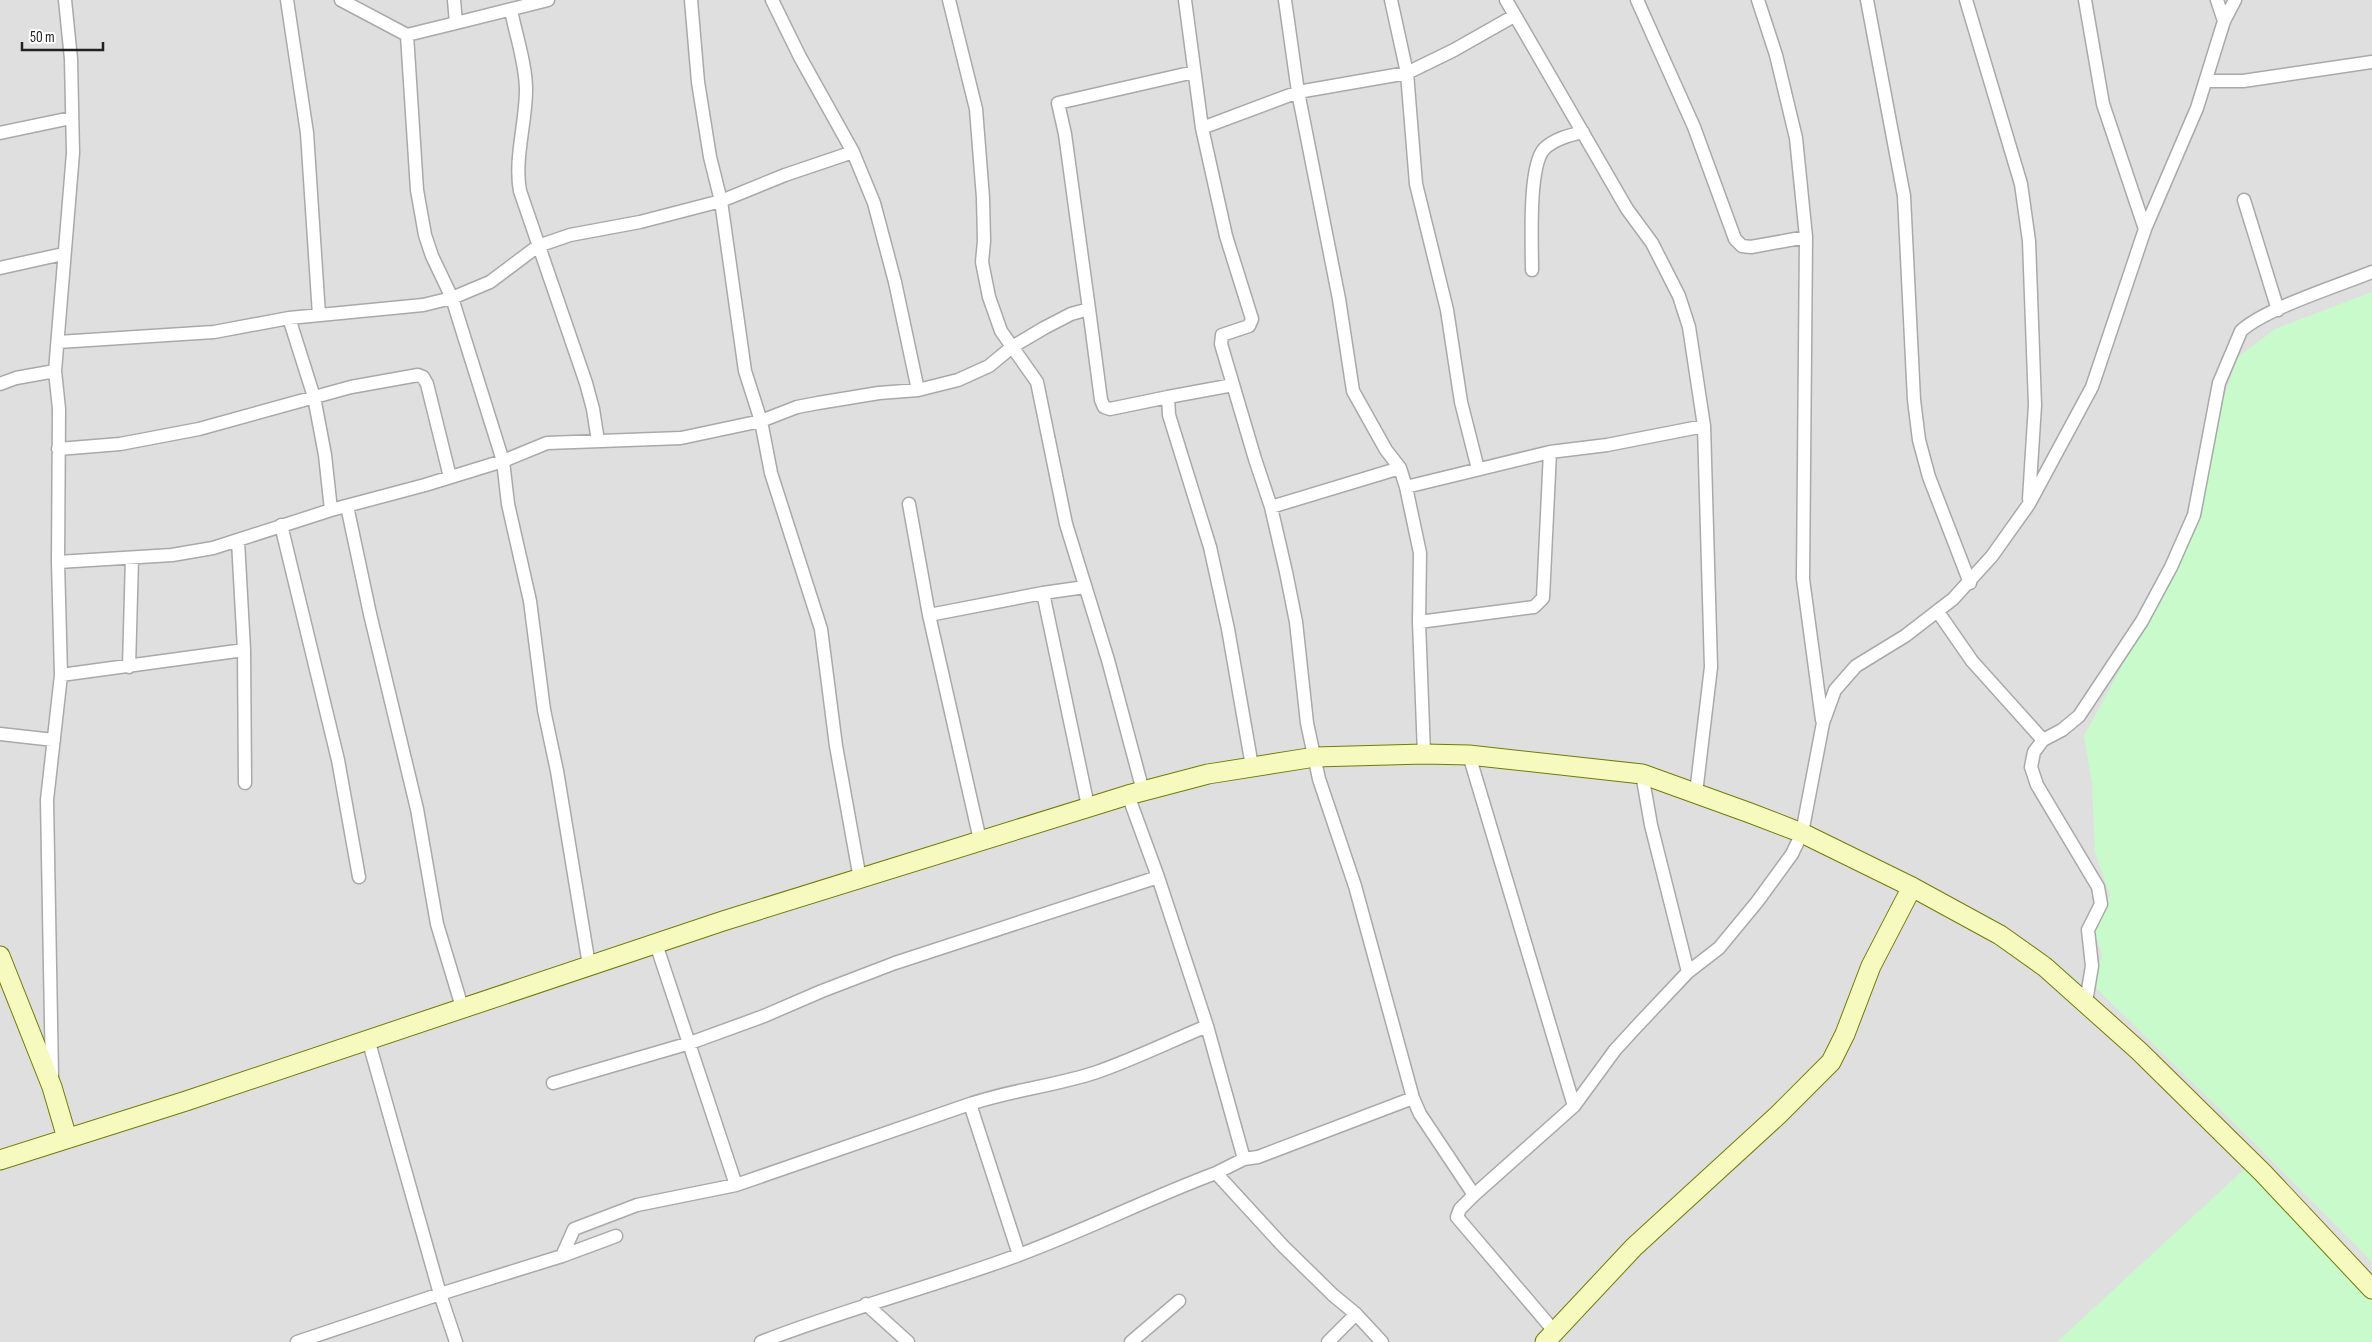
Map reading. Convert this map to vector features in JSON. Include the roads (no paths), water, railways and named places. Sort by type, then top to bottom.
[{"type":"main road","points":[[0,1160],[589,965],[1088,806],[1208,774],[1315,757],[1424,754],[1469,755],[1642,774],[1802,834],[1912,887],[2000,935],[2045,967],[2086,1002],[2226,1136],[2372,1288]]},
{"type":"main road","points":[[1550,1337],[1641,1241],[1826,1068],[1845,1034],[1871,966],[1912,887]]},
{"type":"main road","points":[[0,956],[52,1087],[67,1138]]},
{"type":"street","points":[[52,1087],[47,800],[61,676],[58,562],[59,409],[55,371],[63,254],[71,192],[73,153],[71,59],[65,0]]},
{"type":"street","points":[[287,0],[307,133],[319,316]]},
{"type":"street","points":[[341,0],[407,36],[548,0]]},
{"type":"street","points":[[454,0],[456,23]]},
{"type":"street","points":[[691,0],[698,82],[710,157],[721,200],[746,371],[761,421],[771,473],[821,629],[836,746],[860,879]]},
{"type":"street","points":[[772,0],[800,57],[853,152],[874,202],[895,282],[918,390]]},
{"type":"street","points":[[949,0],[976,109],[983,198],[984,241],[982,262],[989,297],[1001,331],[1037,382],[1066,524],[1108,660],[1136,793],[1158,877],[1208,1026],[1244,1159]]},
{"type":"street","points":[[1185,0],[1202,128],[1226,236],[1252,320],[1249,326],[1226,333],[1220,338],[1271,507],[1296,622],[1307,723],[1319,778],[1355,886],[1413,1098],[1420,1114],[1474,1195]]},
{"type":"street","points":[[1285,0],[1298,92],[1339,299],[1353,392],[1386,450],[1400,468],[1420,553],[1419,622],[1424,754]]},
{"type":"street","points":[[1391,0],[1407,73],[1416,184],[1447,310],[1461,402],[1478,469]]},
{"type":"street","points":[[1506,0],[1627,210],[1652,243],[1679,296],[1689,327],[1704,426],[1711,667],[1696,793]]},
{"type":"street","points":[[1638,0],[1694,126],[1736,239],[1742,246],[1751,247],[1806,237]]},
{"type":"street","points":[[1758,0],[1776,55],[1796,138],[1806,237],[1803,578],[1823,724]]},
{"type":"street","points":[[1867,0],[1904,196],[1914,400],[1919,440],[1929,478],[1970,583]]},
{"type":"street","points":[[1966,0],[2021,184],[2028,241],[2035,405],[2029,504]]},
{"type":"street","points":[[2085,0],[2103,104],[2145,229]]},
{"type":"street","points":[[2217,0],[2224,22]]},
{"type":"street","points":[[1550,1337],[1457,1217],[1460,1209],[1574,1106],[1615,1050],[1688,972],[1719,948],[1757,902],[1792,854],[1802,834],[1823,724],[1835,690],[1856,666],[1905,636],[1938,612],[1970,583],[2029,504],[2092,387],[2145,229],[2187,135],[2207,81],[2224,22],[2235,0]]},
{"type":"street","points":[[511,10],[526,88],[518,183],[588,391],[598,441]]},
{"type":"street","points":[[1202,128],[1298,92],[1407,73],[1454,50],[1514,16]]},
{"type":"street","points":[[407,36],[417,190],[428,242],[452,298],[503,461],[508,504],[530,601],[544,710],[557,771],[589,965]]},
{"type":"street","points":[[2207,81],[2243,81],[2372,62]]},
{"type":"street","points":[[1194,72],[1058,103],[1065,134],[1101,400],[1104,407],[1110,408],[1233,386]]},
{"type":"street","points":[[0,133],[71,118]]},
{"type":"street","points":[[1532,270],[1536,166],[1544,149],[1558,140],[1583,132]]},
{"type":"street","points":[[58,342],[214,332],[289,318],[423,305],[452,298],[490,282],[538,246],[570,235],[640,222],[721,200],[784,175],[853,152]]},
{"type":"street","points":[[2244,200],[2278,310]]},
{"type":"street","points":[[0,268],[63,254]]},
{"type":"street","points":[[2086,1002],[2092,966],[2088,930],[2101,904],[2100,896],[2098,887],[2037,784],[2031,767],[2034,752],[2043,740],[2062,730],[2079,716],[2142,621],[2170,567],[2194,515],[2219,383],[2235,341],[2247,326],[2278,310],[2372,272]]},
{"type":"street","points":[[58,562],[195,552],[238,541],[281,525],[331,510],[503,461],[547,443],[681,438],[761,421],[796,407],[844,397],[918,390],[958,380],[976,373],[989,366],[1012,347],[1071,314],[1089,309]]},
{"type":"street","points":[[289,318],[314,397],[325,455],[331,510]]},
{"type":"street","points":[[0,384],[16,378],[55,371]]},
{"type":"street","points":[[58,449],[120,444],[199,429],[278,409],[314,397],[418,375],[424,377],[450,477]]},
{"type":"street","points":[[1168,397],[1169,415],[1210,547],[1228,629],[1252,766]]},
{"type":"street","points":[[1406,487],[1550,452],[1607,445],[1704,426]]},
{"type":"street","points":[[1419,622],[1534,608],[1538,605],[1542,598],[1550,452]]},
{"type":"street","points":[[1271,507],[1400,468]]},
{"type":"street","points":[[908,504],[929,616],[980,840]]},
{"type":"street","points":[[347,506],[370,614],[417,809],[438,924],[462,1007]]},
{"type":"street","points":[[281,525],[338,760],[359,877]]},
{"type":"street","points":[[238,541],[244,650],[245,783]]},
{"type":"street","points":[[129,667],[132,558]]},
{"type":"street","points":[[929,616],[1043,593],[1084,587]]},
{"type":"street","points":[[1043,593],[1088,806]]},
{"type":"street","points":[[1938,612],[1972,661],[2043,740]]},
{"type":"street","points":[[61,676],[244,650]]},
{"type":"street","points":[[0,734],[54,740]]},
{"type":"street","points":[[1469,755],[1574,1106]]},
{"type":"street","points":[[1642,774],[1651,825],[1688,972]]},
{"type":"street","points":[[552,1083],[690,1043],[764,1016],[895,962],[1158,877]]},
{"type":"street","points":[[656,944],[736,1185]]},
{"type":"street","points":[[562,1256],[574,1229],[637,1205],[736,1185],[999,1094],[1037,1089],[1097,1072],[1208,1026]]},
{"type":"street","points":[[368,1039],[440,1294],[456,1342]]},
{"type":"street","points":[[761,1342],[866,1304],[949,1280],[1018,1255],[1216,1173],[1244,1159],[1258,1157],[1413,1098]]},
{"type":"street","points":[[970,1104],[1018,1255]]},
{"type":"street","points":[[1216,1173],[1282,1246],[1333,1295],[1356,1314],[1382,1342]]},
{"type":"street","points":[[297,1342],[440,1294],[562,1256],[616,1236]]},
{"type":"street","points":[[1131,1342],[1179,1301]]},
{"type":"street","points":[[866,1304],[908,1342]]},
{"type":"street","points":[[1328,1342],[1356,1314]]}]
